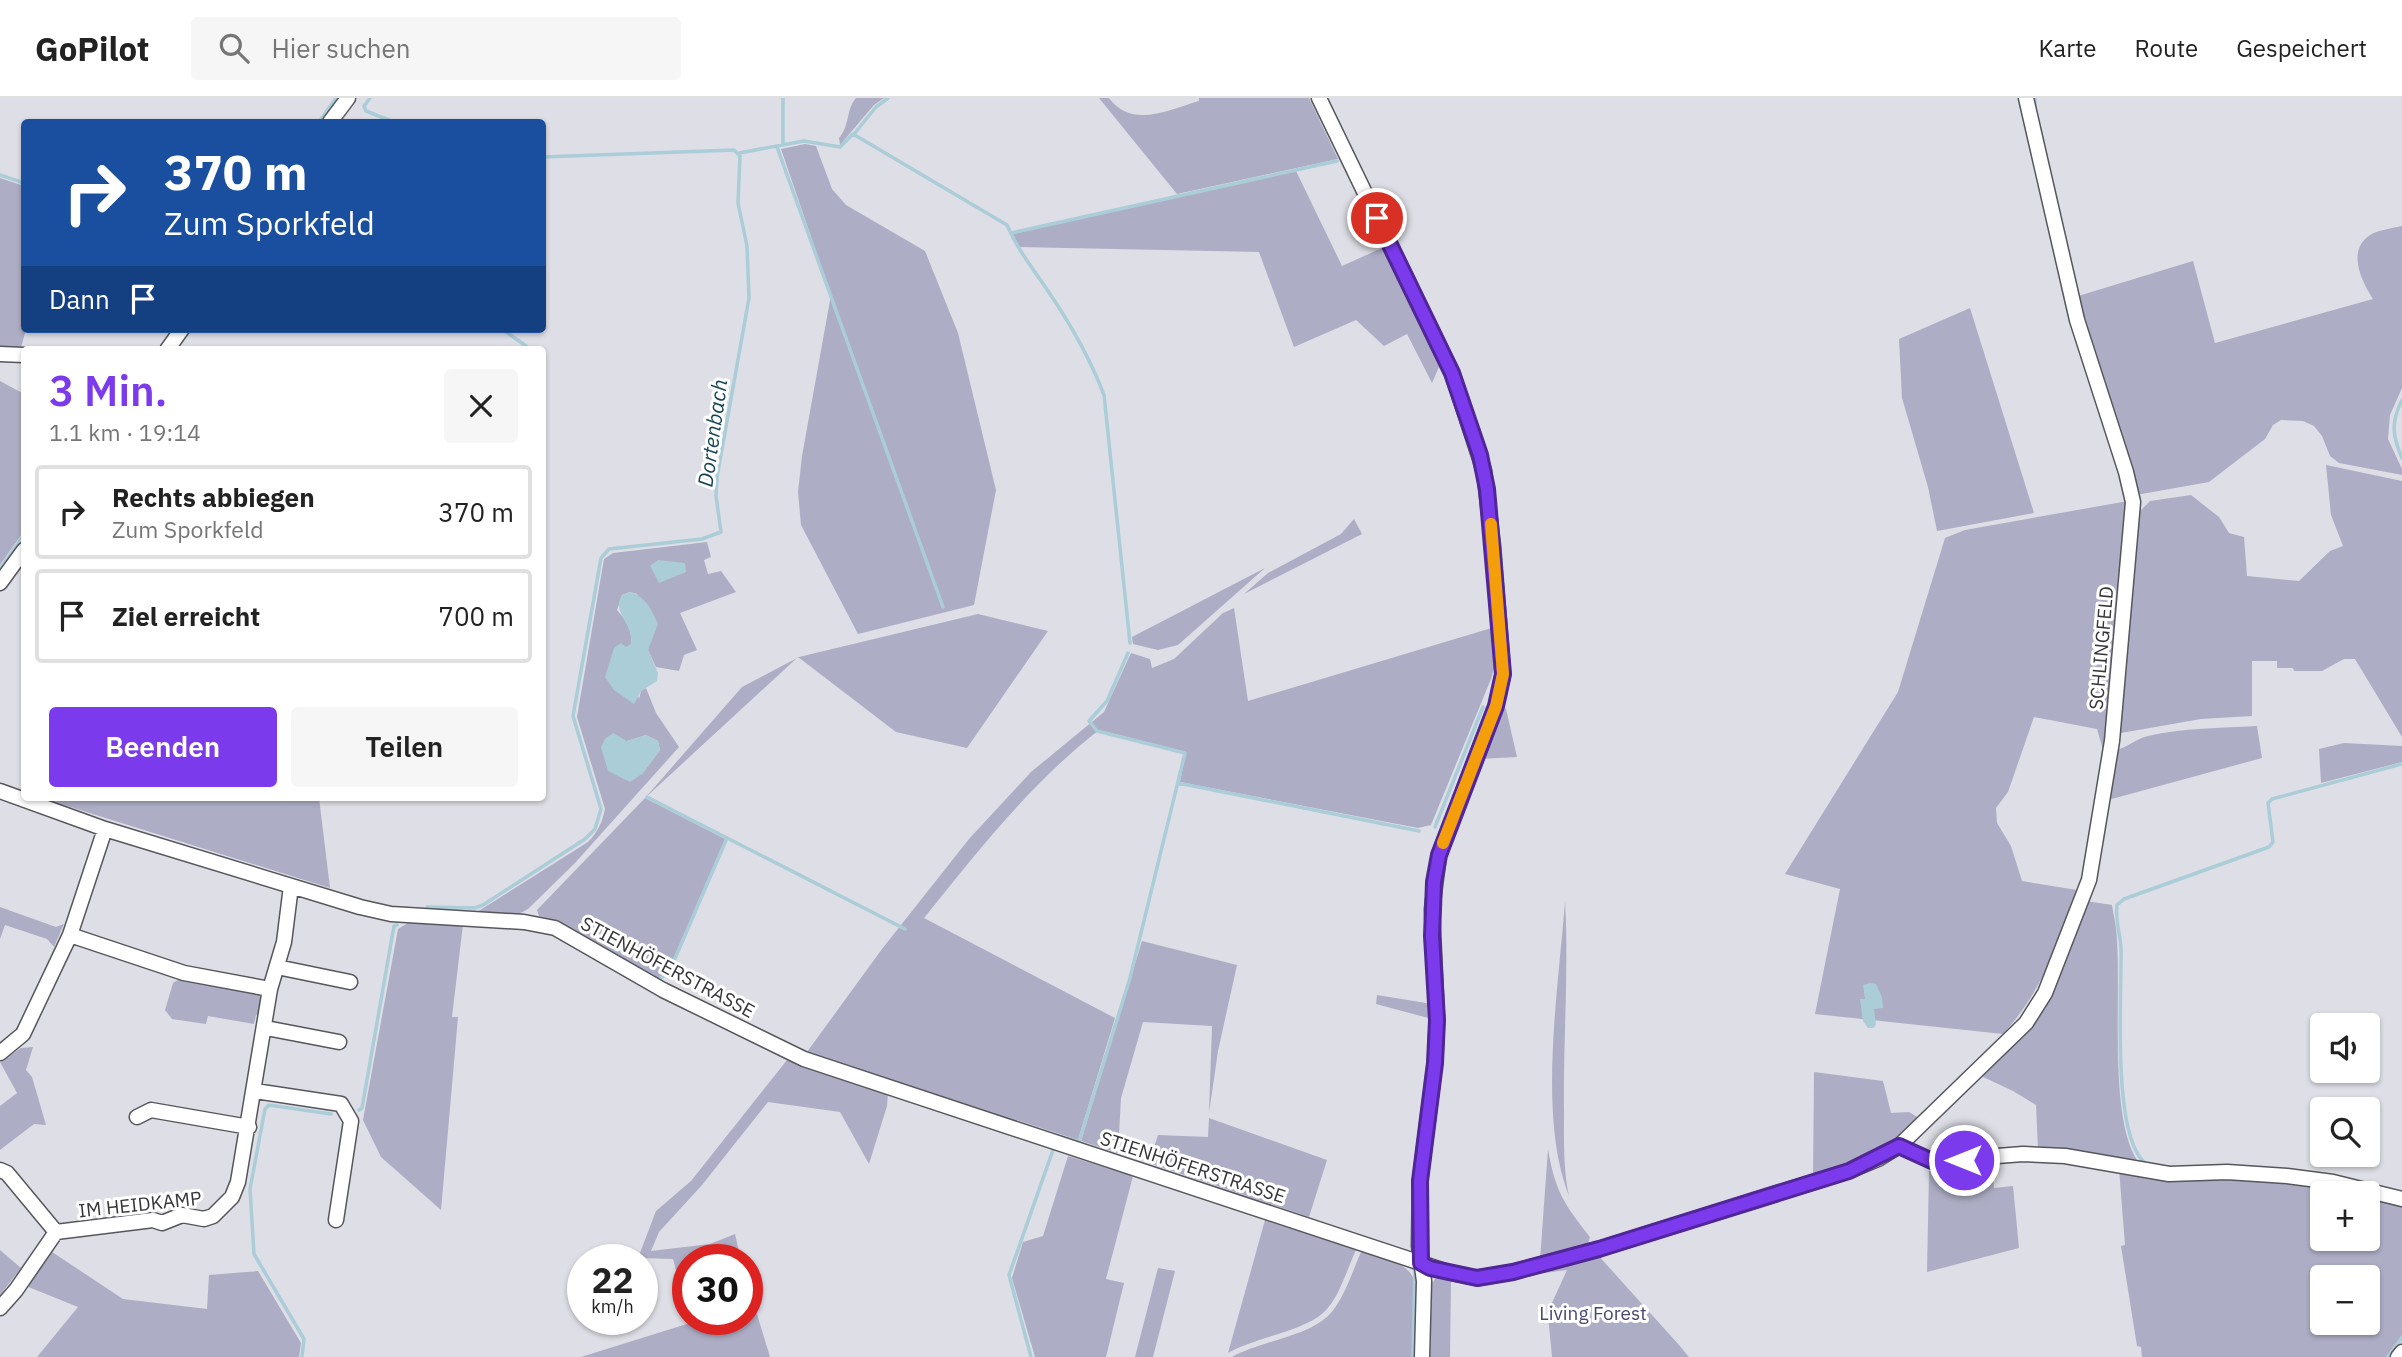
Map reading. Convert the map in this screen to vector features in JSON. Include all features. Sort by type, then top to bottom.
[{"type":"street","points":[[332,119],[348,98]]},
{"type":"street","points":[[1319,98],[1452,373],[1484,471],[1493,546],[1503,674],[1496,706],[1439,855],[1434,882],[1432,936],[1437,1020],[1434,1074],[1420,1181],[1421,1263],[1424,1280],[1422,1357]]},
{"type":"street","name":"SCHLINGFELD","points":[[1899,1146],[2026,1023],[2045,993],[2089,880],[2112,741],[2132,516],[2131,493],[2077,320],[2026,98]]},
{"type":"street","points":[[0,354],[21,355]]},
{"type":"street","points":[[0,583],[21,554]]},
{"type":"street","name":"STIENHÖFERSTRASSE","points":[[0,791],[21,799]]},
{"type":"street","name":"STIENHÖFERSTRASSE","points":[[28,801],[105,829],[391,914],[523,922],[555,928],[663,990],[804,1059],[1430,1268],[1477,1278],[1513,1272],[1611,1245],[1849,1171],[1899,1146]]},
{"type":"street","points":[[0,1052],[23,1034],[70,934],[105,829]]},
{"type":"street","name":"IM HEIDKAMP","points":[[0,1308],[23,1281],[56,1232],[153,1220],[162,1223],[182,1216],[204,1219],[213,1216],[232,1197],[238,1182],[249,1127],[270,989],[284,942],[291,886]]},
{"type":"street","points":[[70,934],[184,973],[270,989]]},
{"type":"street","points":[[277,967],[350,982]]},
{"type":"street","points":[[266,1028],[339,1042]]},
{"type":"street","points":[[255,1091],[341,1104],[351,1121],[336,1220]]},
{"type":"street","points":[[137,1117],[152,1110],[249,1127]]},
{"type":"street","points":[[1899,1146],[1932,1161],[2023,1154],[2065,1156],[2169,1174],[2227,1172],[2287,1176],[2333,1182],[2402,1199]]},
{"type":"street","name":"IM HEIDKAMP","points":[[0,1170],[7,1173],[56,1232]]},
{"type":"street","points":[[2398,1357],[2402,1352]]},
{"type":"green space","points":[[856,98],[884,98],[874,105],[840,145],[839,138]]},
{"type":"green space","points":[[1099,98],[1109,98],[1128,113],[1139,115],[1163,112],[1199,101],[1199,98],[1309,98],[1338,159],[1177,194]]},
{"type":"green space","points":[[805,144],[816,146],[832,189],[846,205],[925,251],[958,333],[996,490],[974,605],[858,634],[801,525],[798,492],[802,456],[831,295],[781,149]]},
{"type":"green space","points":[[1296,171],[1342,266],[1382,248],[1439,367],[1432,383],[1407,334],[1384,346],[1356,320],[1294,347],[1259,252],[1019,247],[1013,234]]},
{"type":"green space","points":[[0,178],[21,185],[21,333],[25,333],[21,348],[0,346]]},
{"type":"green space","points":[[2402,226],[2402,388],[2390,415],[2388,439],[2402,469],[2402,475],[2339,463],[2330,456],[2322,436],[2314,426],[2303,421],[2281,420],[2273,425],[2265,439],[2209,482],[2136,495],[2075,297],[2193,261],[2215,343],[2373,299],[2358,267],[2359,249],[2370,235]]},
{"type":"green space","points":[[1970,308],[2034,513],[1937,531],[1928,487],[1902,398],[1899,339]]},
{"type":"green space","points":[[0,381],[21,392],[21,535],[0,565]]},
{"type":"green space","points":[[2326,465],[2402,481],[2402,737],[2355,659],[2344,659],[2322,671],[2294,671],[2293,668],[2277,668],[2277,661],[2252,661],[2252,716],[2201,719],[2121,733],[2118,728],[2136,515],[2150,501],[2191,495],[2219,517],[2229,533],[2244,537],[2247,576],[2299,581],[2330,551],[2343,546],[2331,515]]},
{"type":"green space","points":[[2128,501],[2104,753],[2097,729],[2034,717],[2008,792],[1996,808],[1997,823],[2011,846],[2022,881],[2077,890],[2048,966],[2029,1000],[2003,1034],[1815,1014],[1840,889],[1785,874],[1898,692],[1945,538],[1965,530]]},
{"type":"green space","points":[[1354,519],[1362,534],[1244,594],[1268,573],[1341,534]]},
{"type":"green space","points":[[707,542],[711,557],[704,560],[708,574],[721,571],[736,592],[680,613],[697,650],[684,655],[679,671],[656,667],[648,650],[650,639],[637,594],[630,592],[622,595],[617,610],[631,634],[631,644],[626,648],[639,699],[641,691],[646,688],[656,713],[679,747],[575,863],[528,909],[517,915],[477,912],[588,842],[601,823],[605,809],[577,717],[604,559],[613,553]],"holes":[[[646,735],[658,741],[660,750],[642,774],[627,741]]]},
{"type":"green space","points":[[1265,568],[1178,645],[1158,650],[1133,644],[1132,637]]},
{"type":"green space","points":[[1234,608],[1248,701],[1495,627],[1497,657],[1491,679],[1431,825],[1418,828],[1180,782],[1186,752],[1099,730],[1028,795],[924,918],[1115,1018],[1078,1140],[807,1052],[882,949],[969,839],[1031,772],[1104,712],[1131,653],[1150,659],[1152,668],[1174,659],[1223,613]]},
{"type":"green space","points":[[978,614],[1048,631],[967,748],[896,732],[798,657]]},
{"type":"green space","points":[[797,658],[645,798],[742,687]]},
{"type":"green space","points":[[1501,708],[1506,709],[1517,757],[1479,759]]},
{"type":"green space","points":[[2257,726],[2262,758],[2108,800],[2114,751],[2143,737],[2161,733]]},
{"type":"green space","points":[[2344,743],[2402,746],[2402,762],[2321,783],[2319,749]]},
{"type":"green space","points":[[645,798],[725,839],[669,969],[658,979],[559,921],[539,916],[537,910]]},
{"type":"green space","points":[[51,801],[319,801],[330,888]]},
{"type":"green space","points":[[1565,901],[1564,1143],[1569,1196],[1559,1164],[1552,1090],[1555,1011]]},
{"type":"green space","points":[[2086,901],[2112,905],[2117,937],[2119,1087],[2128,1141],[2137,1160],[2078,1151],[2038,1150],[2036,1105],[1979,1075],[2026,1028]]},
{"type":"green space","points":[[0,907],[56,927],[64,924],[54,947],[47,939],[5,925],[0,939]]},
{"type":"green space","points":[[408,923],[463,924],[452,1017],[458,1017],[441,1210],[381,1157],[363,1120],[398,929]]},
{"type":"green space","points":[[1142,941],[1237,965],[1218,1051],[1209,1113],[1212,1026],[1143,1022],[1121,1098],[1118,1153],[1081,1141]]},
{"type":"green space","points":[[181,978],[260,994],[260,1014],[256,1015],[254,1024],[208,1016],[206,1024],[172,1019],[165,1010],[173,983]]},
{"type":"green space","points":[[1377,995],[1432,1004],[1432,1019],[1376,1004]]},
{"type":"green space","points":[[33,1047],[26,1070],[32,1077],[46,1125],[34,1124],[0,1150],[0,1106],[17,1093],[0,1062],[21,1048]]},
{"type":"green space","points":[[787,1060],[888,1092],[887,1106],[869,1164],[840,1112],[768,1102],[702,1185],[659,1232],[654,1244],[643,1244],[656,1211],[691,1181]]},
{"type":"green space","points":[[1814,1072],[1883,1081],[1891,1113],[1909,1112],[1919,1118],[1895,1143],[1878,1153],[1813,1178]]},
{"type":"green space","points":[[1209,1118],[1327,1160],[1309,1217],[1149,1163],[1158,1135],[1208,1137]]},
{"type":"green space","points":[[1548,1149],[1562,1196],[1590,1237],[1587,1247],[1540,1260]]},
{"type":"green space","points":[[1068,1156],[1133,1176],[1106,1279],[1124,1283],[1106,1357],[1035,1357],[1012,1278],[1023,1242],[1043,1236]]},
{"type":"green space","points":[[1992,1163],[1994,1188],[2013,1186],[2019,1248],[1927,1272],[1929,1171]]},
{"type":"green space","points":[[2119,1169],[2163,1175],[2310,1181],[2310,1251],[2380,1251],[2380,1197],[2402,1202],[2402,1335],[2386,1357],[2142,1357],[2141,1347],[2137,1346],[2121,1246],[2125,1245]]},
{"type":"green space","points":[[1265,1220],[1356,1250],[1338,1292],[1323,1313],[1303,1325],[1228,1353]]},
{"type":"green space","points":[[735,1234],[737,1244],[710,1244]]},
{"type":"green space","points":[[672,1249],[672,1259],[658,1259],[658,1250]]},
{"type":"green space","points":[[0,1250],[21,1268],[0,1295]]},
{"type":"green space","points":[[52,1252],[123,1299],[207,1309],[209,1275],[258,1271],[301,1343],[299,1357],[37,1357],[78,1307],[26,1286]]},
{"type":"green space","points":[[1361,1252],[1399,1264],[1406,1268],[1414,1280],[1412,1357],[1232,1357],[1308,1329],[1328,1316],[1343,1294]]},
{"type":"green space","name":"Living Forest","points":[[1597,1254],[1689,1357],[1552,1357],[1547,1305],[1551,1305],[1567,1270],[1515,1277]]},
{"type":"green space","points":[[1158,1268],[1175,1271],[1153,1357],[1135,1357]]},
{"type":"green space","points":[[1436,1278],[1451,1280],[1450,1357],[1430,1357],[1432,1283]]},
{"type":"green space","points":[[672,1329],[672,1335],[763,1334],[770,1357],[581,1357]]},
{"type":"shaded area","points":[[658,560],[685,563],[686,572],[659,583],[650,566]]},
{"type":"shaded area","points":[[630,592],[644,600],[658,624],[648,650],[658,673],[657,681],[641,691],[634,704],[614,690],[605,677],[614,648],[621,643],[626,647],[631,644],[629,630],[619,607],[622,595]]},
{"type":"shaded area","points":[[613,733],[627,741],[646,735],[658,741],[660,750],[642,774],[630,782],[608,771],[601,747],[605,739]]},
{"type":"shaded area","points":[[1876,984],[1882,997],[1883,1008],[1874,1009],[1876,1025],[1873,1028],[1868,1028],[1863,1021],[1860,999],[1865,999],[1863,985]]},
{"type":"waterway","points":[[321,119],[336,98]]},
{"type":"waterway","name":"Dortenbach","points":[[370,98],[364,106],[366,111],[386,119]]},
{"type":"waterway","points":[[783,98],[783,145]]},
{"type":"waterway","points":[[854,134],[876,107],[888,98]]},
{"type":"waterway","points":[[2035,98],[2035,109]]},
{"type":"waterway","points":[[739,153],[804,141],[840,147],[853,134],[1007,225],[1021,252],[1073,331],[1104,395],[1130,643]]},
{"type":"waterway","points":[[777,147],[943,607]]},
{"type":"waterway","name":"Dortenbach","points":[[427,907],[475,908],[483,905],[585,839],[595,829],[601,809],[573,716],[601,558],[609,549],[702,539],[721,532],[716,496],[717,477],[749,298],[747,246],[738,203],[740,156],[734,150],[546,157]]},
{"type":"waterway","points":[[1011,233],[1337,161]]},
{"type":"waterway","points":[[0,175],[21,182]]},
{"type":"waterway","points":[[508,333],[526,346]]},
{"type":"waterway","points":[[2402,400],[2394,429],[2402,458]]},
{"type":"waterway","points":[[0,569],[21,539]]},
{"type":"waterway","points":[[1058,1136],[1079,1142],[1130,978],[1185,753],[1097,731],[1089,721],[1107,701],[1128,653]]},
{"type":"waterway","points":[[1435,827],[1483,707]]},
{"type":"waterway","points":[[2146,1164],[2135,1149],[2127,1125],[2123,1096],[2121,948],[2117,905],[2124,899],[2269,847],[2273,842],[2268,803],[2272,799],[2402,764]]},
{"type":"waterway","points":[[1178,783],[1419,831]]},
{"type":"waterway","points":[[647,797],[905,929]]},
{"type":"waterway","points":[[659,980],[670,970],[727,838]]},
{"type":"waterway","points":[[359,1110],[362,1108],[394,926],[397,925]]},
{"type":"waterway","points":[[302,1357],[304,1339],[254,1254],[250,1189],[265,1109],[269,1105],[331,1114]]},
{"type":"waterway","points":[[1031,1357],[1009,1275],[1053,1150]]},
{"type":"waterway","points":[[1411,1266],[1415,1270],[1413,1357]]},
{"type":"waterway","points":[[2388,1357],[2402,1338]]},
{"type":"slow traffic","points":[[1443,843],[1496,706],[1503,674],[1491,524]]},
{"type":"route","points":[[1377,218],[1452,373],[1480,455],[1487,489],[1493,546],[1503,674],[1496,706],[1439,855],[1434,882],[1432,936],[1437,1020],[1435,1063],[1420,1181],[1421,1263],[1448,1272],[1489,1278],[1599,1249],[1849,1171],[1878,1159],[1899,1146],[1907,1152],[1932,1161],[1964,1160]]}]
